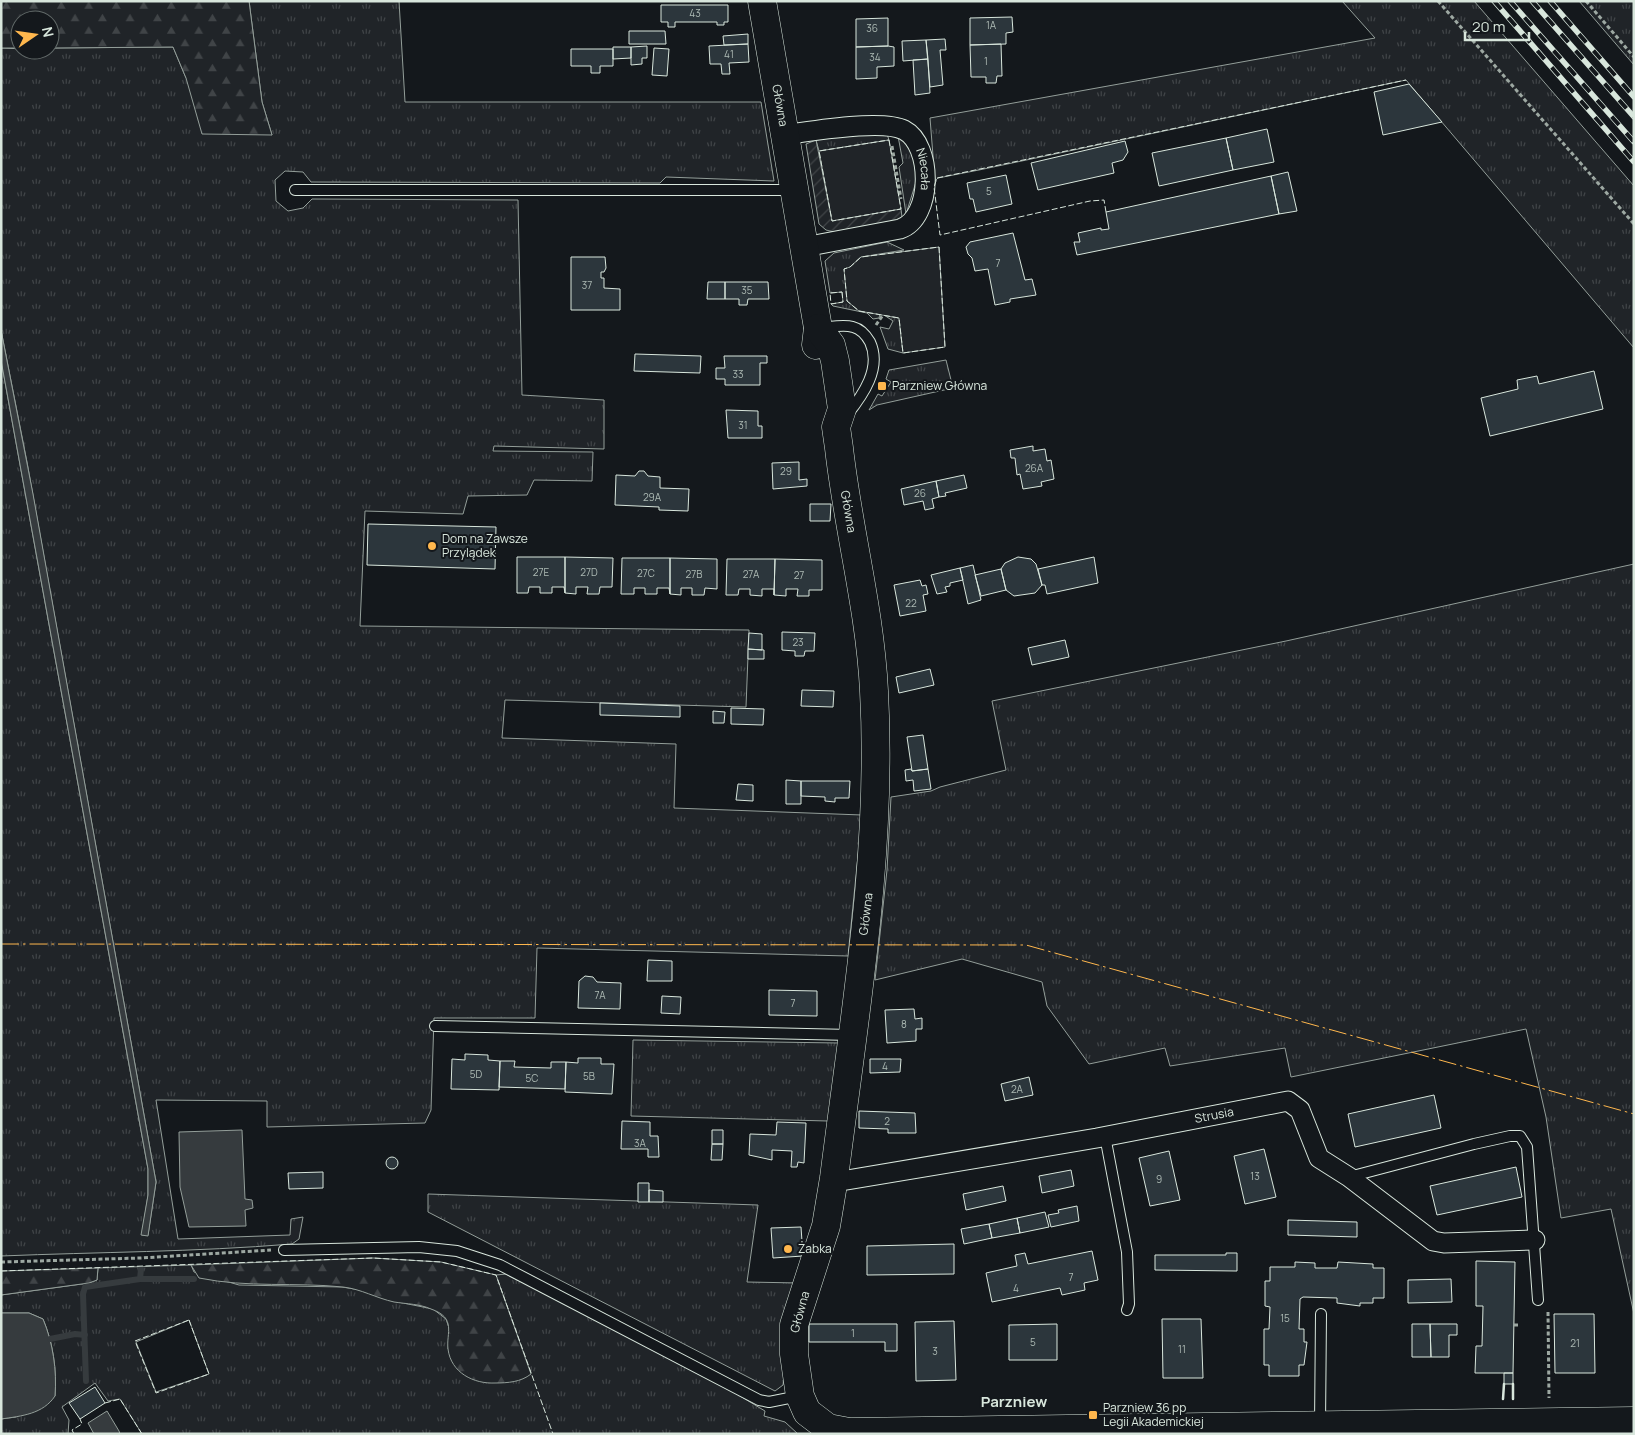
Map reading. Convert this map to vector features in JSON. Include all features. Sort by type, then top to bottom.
[{"type":"street","name":"Główna","points":[[762,1],[818,328],[816,346],[826,413],[836,428],[871,655],[875,725],[873,856],[834,1178],[824,1232],[793,1332],[795,1367],[800,1396]]},
{"type":"street","name":"Niecała","points":[[785,136],[832,128],[889,126],[911,134],[921,148],[924,160],[923,199],[914,219],[906,227]]},
{"type":"street","points":[[804,247],[906,227]]},
{"type":"street","name":"Strusia","points":[[834,1178],[847,1180],[1104,1136],[1288,1101],[1300,1110],[1320,1158],[1349,1177],[1433,1241],[1444,1243],[1535,1240]]},
{"type":"street","points":[[800,1396],[807,1412],[827,1431],[859,1432],[1070,1431],[1634,1421]]},
{"type":"lane","points":[[295,190],[795,190]]},
{"type":"lane","points":[[818,328],[846,326],[856,328],[867,336],[873,353],[873,368],[870,379],[858,400],[836,428]]},
{"type":"lane","points":[[435,1026],[852,1036]]},
{"type":"lane","points":[[1104,1136],[1127,1252],[1128,1310]]},
{"type":"lane","points":[[1349,1177],[1474,1144],[1510,1136],[1520,1136],[1526,1147],[1535,1240],[1538,1300]]},
{"type":"lane","points":[[284,1250],[419,1246],[457,1251],[500,1265],[759,1400],[769,1402],[800,1396]]},
{"type":"lane","points":[[1320,1426],[1321,1314]]},
{"type":"path","points":[[1438,1],[1634,224]]},
{"type":"path","points":[[1586,1],[1634,57]]},
{"type":"path","points":[[889,126],[898,189],[906,227]]},
{"type":"path","points":[[876,326],[883,315]]},
{"type":"path","points":[[1,1262],[141,1258],[284,1250]]},
{"type":"path","points":[[1548,1309],[1550,1408]]},
{"type":"path","points":[[1514,1325],[1519,1325]]},
{"type":"green space","points":[[1,1],[249,1],[262,102],[272,135],[202,134],[186,78],[173,47],[60,48],[60,10],[10,10],[10,48],[1,48]]},
{"type":"green space","points":[[249,1],[399,1],[405,102],[761,102],[774,181],[666,177],[660,183],[311,182],[303,172],[285,171],[275,180],[276,201],[288,211],[303,208],[312,199],[518,200],[522,395],[604,400],[604,449],[494,446],[493,451],[593,452],[592,481],[534,480],[527,495],[468,496],[463,514],[365,511],[360,626],[749,630],[746,707],[505,700],[502,738],[676,744],[674,808],[862,815],[848,956],[537,948],[535,1018],[434,1018],[431,1110],[425,1123],[267,1127],[267,1101],[156,1100],[178,1239],[290,1235],[291,1219],[303,1217],[299,1239],[292,1244],[256,1247],[1,1256],[1,360],[148,1169],[148,1195],[142,1235],[148,1235],[156,1182],[27,462],[1,330],[1,48],[10,48],[10,60],[60,60],[60,48],[173,47],[186,78],[272,135],[262,102]]},
{"type":"green space","points":[[1342,1],[1474,1],[1634,186],[1634,348],[1406,80],[938,178],[935,181],[930,118],[1375,38]]},
{"type":"green space","points":[[1579,1],[1634,1],[1634,65]]},
{"type":"green space","points":[[862,133],[887,134],[889,140],[819,151],[816,140]]},
{"type":"green space","points":[[898,136],[902,137],[915,153],[916,182],[906,214],[899,167],[903,163]]},
{"type":"green space","points":[[816,140],[832,221],[901,209],[902,217],[898,220],[834,232],[826,230],[819,224],[806,144]]},
{"type":"green space","points":[[889,140],[901,209],[832,221],[819,151]]},
{"type":"green space","points":[[887,242],[904,250],[861,257],[850,267],[859,311],[880,314],[879,318],[873,319],[867,313],[833,306],[831,304],[843,302],[842,292],[830,293],[825,261],[834,253]]},
{"type":"green space","points":[[939,247],[945,347],[903,353],[899,318],[859,311],[847,301],[844,269],[850,267],[861,257]]},
{"type":"green space","points":[[884,315],[899,318],[903,353],[888,349],[880,327],[889,329],[893,321]]},
{"type":"green space","points":[[946,360],[953,388],[877,405],[869,410],[878,394],[882,396],[891,382],[886,379],[889,370]]},
{"type":"green space","points":[[1634,564],[1634,1314],[1611,1209],[1561,1218],[1546,1117],[1526,1029],[1291,1077],[1285,1048],[1170,1066],[1165,1048],[1089,1064],[1047,1006],[1042,982],[962,959],[875,980],[887,870],[891,797],[931,791],[1006,770],[992,701],[1286,641]]},
{"type":"green space","points":[[633,1040],[839,1043],[828,1121],[631,1116]]},
{"type":"green space","points":[[428,1194],[758,1205],[747,1282],[799,1283],[783,1385],[775,1391],[428,1212]]},
{"type":"green space","points":[[373,1258],[441,1262],[496,1275],[531,1374],[519,1380],[500,1383],[487,1383],[465,1375],[454,1365],[450,1357],[448,1349],[449,1326],[447,1321],[439,1313],[427,1307],[394,1302],[343,1287],[235,1283],[199,1278],[191,1265]]},
{"type":"green space","points":[[191,1265],[194,1272],[239,1285],[342,1287],[361,1290],[393,1301],[433,1309],[446,1319],[450,1331],[448,1349],[531,1374],[496,1275],[506,1274],[715,1381],[765,1411],[764,1416],[785,1422],[798,1434],[142,1434],[120,1399],[108,1401],[95,1383],[62,1407],[69,1420],[68,1434],[1,1434],[1,1419],[16,1417],[55,1396],[55,1367],[52,1347],[43,1319],[29,1313],[1,1313],[1,1295],[89,1283],[97,1280],[98,1268]],"holes":[[[189,1320],[209,1374],[156,1392],[136,1342]]]},
{"type":"green space","points":[[98,1268],[97,1280],[89,1283],[1,1295],[1,1271]]},
{"type":"shaded area","points":[[1,330],[33,494],[156,1182],[148,1236],[141,1235],[148,1195],[148,1169],[1,360]]},
{"type":"shaded area","points":[[242,1130],[245,1199],[252,1200],[253,1208],[245,1210],[246,1226],[189,1227],[180,1187],[179,1132]]},
{"type":"shaded area","points":[[1,1313],[29,1313],[43,1319],[52,1347],[55,1367],[55,1396],[44,1407],[31,1413],[1,1419]]},
{"type":"shaded area","points":[[107,1411],[120,1434],[94,1434],[88,1423]]},
{"type":"building","points":[[661,5],[728,5],[728,22],[724,22],[724,25],[717,25],[717,22],[675,22],[675,27],[668,27],[668,22],[661,22]]},
{"type":"building","points":[[1012,17],[1013,32],[1006,33],[1006,44],[970,45],[970,18]]},
{"type":"building","points":[[888,18],[888,46],[856,47],[856,19]]},
{"type":"building","points":[[629,31],[665,31],[666,44],[629,44]]},
{"type":"building","points":[[748,34],[748,44],[724,45],[723,36]]},
{"type":"building","points":[[945,39],[946,50],[940,50],[943,85],[930,87],[926,40]]},
{"type":"building","points":[[926,40],[928,59],[903,61],[902,41]]},
{"type":"building","points":[[748,44],[749,62],[729,63],[730,74],[722,74],[721,64],[710,64],[709,46]]},
{"type":"building","points":[[1001,44],[1002,76],[997,76],[996,83],[986,83],[986,77],[971,77],[970,45]]},
{"type":"building","points":[[647,46],[647,58],[642,58],[642,64],[631,65],[631,47]]},
{"type":"building","points":[[613,47],[631,47],[631,58],[613,59]]},
{"type":"building","points":[[856,47],[894,47],[894,66],[877,67],[877,78],[856,79]]},
{"type":"building","points":[[654,48],[669,49],[667,76],[652,75]]},
{"type":"building","points":[[571,49],[613,49],[613,66],[600,66],[600,73],[591,73],[591,66],[571,66]]},
{"type":"building","points":[[928,59],[930,93],[915,95],[913,60]]},
{"type":"building","points":[[1409,84],[1442,122],[1383,135],[1374,92]]},
{"type":"building","points":[[1267,129],[1274,162],[1233,170],[1226,138]]},
{"type":"building","points":[[1226,138],[1233,170],[1159,186],[1152,153]]},
{"type":"building","points":[[1125,141],[1128,152],[1123,160],[1112,163],[1114,173],[1038,190],[1031,163]]},
{"type":"building","points":[[1288,172],[1297,211],[1279,214],[1271,176]]},
{"type":"building","points":[[1006,175],[1012,204],[976,212],[973,199],[970,199],[967,183]]},
{"type":"building","points":[[1271,176],[1279,214],[1077,255],[1074,242],[1080,242],[1078,233],[1101,228],[1101,230],[1109,229],[1106,212]]},
{"type":"building","points":[[1013,233],[1025,280],[1032,279],[1036,295],[1010,299],[1010,302],[995,305],[988,269],[975,271],[972,258],[968,254],[966,247],[970,242]]},
{"type":"building","points":[[571,257],[605,257],[606,268],[604,272],[601,272],[601,278],[604,278],[604,288],[620,289],[620,310],[571,310]]},
{"type":"building","points":[[708,282],[725,282],[725,299],[707,299]]},
{"type":"building","points":[[725,282],[768,282],[769,299],[748,299],[747,305],[739,305],[739,299],[725,299]]},
{"type":"building","points":[[635,354],[701,356],[700,373],[634,371]]},
{"type":"building","points":[[724,356],[767,356],[767,363],[760,363],[760,385],[725,385],[725,379],[716,379],[716,368],[725,368]]},
{"type":"building","points":[[1594,371],[1603,409],[1490,436],[1481,398],[1518,389],[1517,380],[1537,376],[1539,384]]},
{"type":"building","points":[[726,410],[758,411],[758,426],[762,426],[762,438],[728,438]]},
{"type":"building","points":[[1033,446],[1033,451],[1045,449],[1047,461],[1051,460],[1054,479],[1041,482],[1042,486],[1023,489],[1020,474],[1017,475],[1015,458],[1011,458],[1010,450]]},
{"type":"building","points":[[799,462],[799,480],[807,479],[807,486],[773,489],[772,463]]},
{"type":"building","points":[[639,471],[644,471],[648,476],[660,477],[660,488],[689,489],[688,511],[659,510],[659,507],[615,505],[616,475],[635,476]]},
{"type":"building","points":[[964,475],[967,488],[945,493],[946,496],[939,497],[936,481]]},
{"type":"building","points":[[936,481],[939,497],[932,499],[934,508],[925,510],[923,501],[904,505],[901,489]]},
{"type":"building","points":[[810,504],[831,504],[830,521],[810,521]]},
{"type":"building","name":"Dom na Zawsze Przylądek","points":[[368,524],[496,527],[495,569],[367,565]]},
{"type":"building","points":[[517,557],[565,557],[565,593],[564,587],[552,587],[552,593],[540,593],[540,587],[529,587],[528,593],[517,593]]},
{"type":"building","points":[[565,557],[613,558],[612,587],[600,587],[599,594],[587,594],[588,587],[576,587],[576,594],[565,593]]},
{"type":"building","points":[[1018,557],[1031,559],[1036,564],[1042,585],[1035,593],[1014,596],[1006,590],[1001,569],[1005,563]]},
{"type":"building","points":[[1094,557],[1098,583],[1047,594],[1045,585],[1042,585],[1038,569]]},
{"type":"building","points":[[622,558],[670,558],[670,594],[669,588],[657,588],[657,594],[645,594],[645,588],[634,588],[634,594],[621,594]]},
{"type":"building","points":[[670,558],[717,559],[717,589],[705,588],[704,595],[692,595],[692,588],[681,588],[681,595],[670,594]]},
{"type":"building","points":[[727,559],[775,559],[774,595],[774,589],[762,589],[762,596],[750,595],[750,589],[739,589],[738,595],[726,595]]},
{"type":"building","points":[[775,559],[822,560],[822,590],[809,590],[809,596],[797,596],[798,589],[786,589],[786,596],[774,595]]},
{"type":"building","points":[[973,565],[981,600],[968,604],[960,568]]},
{"type":"building","points":[[960,568],[963,580],[950,583],[950,586],[945,587],[947,592],[937,594],[931,575]]},
{"type":"building","points":[[1001,569],[1006,590],[981,596],[975,575]]},
{"type":"building","points":[[920,580],[922,586],[926,585],[928,594],[923,595],[926,611],[900,616],[894,585]]},
{"type":"building","points":[[782,632],[815,633],[814,651],[805,651],[804,656],[795,656],[795,651],[782,650]]},
{"type":"building","points":[[749,633],[762,634],[762,650],[748,649]]},
{"type":"building","points":[[1065,640],[1069,657],[1032,665],[1028,648]]},
{"type":"building","points":[[748,649],[764,650],[764,659],[748,659]]},
{"type":"building","points":[[930,669],[934,685],[899,693],[896,677]]},
{"type":"building","points":[[802,690],[834,691],[833,707],[801,706]]},
{"type":"building","points":[[600,703],[680,706],[680,717],[600,715]]},
{"type":"building","points":[[731,708],[764,709],[763,725],[731,724]]},
{"type":"building","points":[[713,711],[725,712],[724,723],[713,723]]},
{"type":"building","points":[[923,735],[928,769],[912,771],[907,737]]},
{"type":"building","points":[[911,769],[912,771],[928,769],[931,789],[914,791],[913,780],[906,781],[905,770]]},
{"type":"building","points":[[786,780],[801,781],[801,804],[786,804]]},
{"type":"building","points":[[801,781],[850,781],[849,798],[835,798],[835,802],[825,801],[825,797],[801,796]]},
{"type":"building","points":[[738,784],[753,785],[753,801],[736,800]]},
{"type":"building","points":[[648,960],[672,961],[672,981],[647,981]]},
{"type":"building","points":[[585,976],[593,977],[597,982],[621,983],[620,1009],[578,1008],[579,981]]},
{"type":"building","points":[[769,990],[817,991],[817,1016],[769,1015]]},
{"type":"building","points":[[662,996],[681,997],[680,1014],[661,1013]]},
{"type":"building","points":[[914,1009],[915,1019],[922,1018],[922,1029],[916,1029],[916,1041],[887,1043],[885,1010]]},
{"type":"building","points":[[465,1054],[488,1055],[488,1060],[500,1061],[499,1090],[451,1089],[452,1059],[465,1060]]},
{"type":"building","points":[[578,1058],[601,1058],[601,1064],[614,1064],[612,1094],[565,1092],[566,1062],[578,1063]]},
{"type":"building","points":[[870,1059],[901,1059],[900,1072],[870,1073]]},
{"type":"building","points":[[500,1061],[515,1061],[514,1067],[551,1068],[551,1062],[566,1062],[565,1089],[499,1087]]},
{"type":"building","points":[[1029,1077],[1033,1095],[1005,1101],[1001,1084]]},
{"type":"building","points":[[1434,1095],[1441,1128],[1355,1147],[1348,1114]]},
{"type":"building","points":[[859,1111],[915,1113],[916,1133],[888,1133],[888,1129],[859,1128]]},
{"type":"building","points":[[622,1121],[650,1122],[650,1136],[658,1136],[659,1157],[648,1157],[648,1149],[621,1149]]},
{"type":"building","points":[[777,1122],[806,1123],[804,1163],[798,1162],[797,1167],[791,1167],[792,1151],[772,1150],[772,1160],[749,1155],[750,1134],[776,1135]]},
{"type":"building","points":[[712,1130],[723,1130],[723,1144],[712,1144]]},
{"type":"building","points":[[712,1144],[723,1144],[722,1160],[711,1160]]},
{"type":"building","points":[[1264,1149],[1276,1197],[1245,1204],[1234,1156]]},
{"type":"building","points":[[1169,1151],[1180,1200],[1150,1206],[1139,1158]]},
{"type":"building","points":[[390,1157],[394,1157],[398,1163],[394,1169],[390,1169],[386,1165],[386,1161]]},
{"type":"building","points":[[1516,1167],[1522,1197],[1437,1215],[1430,1186]]},
{"type":"building","points":[[1071,1170],[1074,1186],[1042,1193],[1039,1176]]},
{"type":"building","points":[[323,1172],[323,1188],[289,1189],[288,1173]]},
{"type":"building","points":[[638,1183],[649,1183],[649,1202],[638,1202]]},
{"type":"building","points":[[1003,1186],[1006,1201],[966,1210],[963,1194]]},
{"type":"building","points":[[649,1190],[663,1191],[663,1202],[649,1202]]},
{"type":"building","points":[[1077,1206],[1079,1221],[1051,1227],[1048,1215],[1059,1213],[1058,1210]]},
{"type":"building","points":[[1045,1212],[1049,1227],[1020,1233],[1017,1218]]},
{"type":"building","points":[[1017,1218],[1020,1233],[992,1238],[989,1224]]},
{"type":"building","points":[[1288,1220],[1357,1222],[1357,1237],[1288,1235]]},
{"type":"building","points":[[989,1224],[992,1238],[964,1244],[961,1229]]},
{"type":"building","name":"Żabka","points":[[801,1227],[803,1256],[773,1258],[771,1228]]},
{"type":"building","points":[[954,1244],[954,1274],[867,1275],[867,1246]]},
{"type":"building","points":[[1092,1251],[1098,1280],[1084,1283],[1085,1290],[1062,1295],[1060,1288],[992,1302],[986,1273],[1017,1266],[1015,1255],[1025,1253],[1028,1264]]},
{"type":"building","points":[[1226,1253],[1237,1253],[1237,1271],[1155,1270],[1155,1255],[1226,1255]]},
{"type":"building","points":[[1476,1261],[1515,1262],[1513,1373],[1475,1373],[1476,1346],[1482,1346],[1483,1306],[1476,1306]]},
{"type":"building","points":[[1295,1262],[1315,1263],[1315,1268],[1337,1268],[1338,1262],[1373,1264],[1373,1268],[1384,1268],[1384,1298],[1373,1298],[1373,1303],[1360,1303],[1360,1306],[1337,1303],[1337,1298],[1303,1297],[1300,1299],[1299,1329],[1304,1329],[1304,1342],[1307,1342],[1304,1365],[1299,1365],[1299,1376],[1269,1376],[1269,1365],[1264,1365],[1264,1329],[1269,1329],[1270,1307],[1265,1306],[1265,1281],[1270,1281],[1270,1267],[1295,1267]]},
{"type":"building","points":[[1451,1279],[1452,1302],[1408,1303],[1408,1280]]},
{"type":"building","points":[[1554,1314],[1594,1314],[1595,1373],[1555,1373]]},
{"type":"building","points":[[1162,1319],[1201,1319],[1203,1378],[1163,1378]]},
{"type":"building","points":[[954,1321],[956,1380],[916,1381],[915,1322]]},
{"type":"building","points":[[809,1324],[897,1324],[897,1351],[885,1351],[885,1342],[809,1342]]},
{"type":"building","points":[[1057,1324],[1057,1360],[1009,1360],[1009,1325]]},
{"type":"building","points":[[1412,1324],[1430,1324],[1431,1357],[1412,1357]]},
{"type":"building","points":[[1430,1324],[1457,1324],[1457,1335],[1449,1335],[1449,1357],[1431,1357]]},
{"type":"building","points":[[1504,1373],[1513,1373],[1513,1384],[1504,1384]]},
{"type":"building","points":[[95,1387],[105,1403],[80,1419],[69,1403]]},
{"type":"waterway","points":[[140,1279],[141,1269]]},
{"type":"waterway","points":[[86,1381],[83,1294],[85,1287],[140,1279],[194,1279]]},
{"type":"waterway","points":[[50,1339],[75,1334],[85,1335]]},
{"type":"railway","points":[[1494,1],[1634,162]]},
{"type":"railway","points":[[1510,1],[1634,142]]},
{"type":"railway","points":[[1532,1],[1634,117]]},
{"type":"railway","points":[[1550,1],[1634,97]]},
{"type":"fence","points":[[1106,212],[1104,200],[1090,201],[940,235],[934,187],[937,178],[1406,80]]},
{"type":"fence","points":[[889,140],[901,209],[832,221],[819,151],[889,140]]},
{"type":"fence","points":[[939,247],[945,347],[903,353],[899,318],[859,311],[847,301],[844,269],[850,267],[861,257],[939,247]]},
{"type":"fence","points":[[842,292],[843,302],[831,304],[830,293],[842,292]]},
{"type":"fence","points":[[1,1271],[373,1258],[441,1262],[496,1275],[553,1434]]},
{"type":"fence","points":[[189,1320],[209,1374],[156,1393],[135,1341],[189,1320]]},
{"type":"fence","points":[[105,1403],[120,1399],[142,1434]]},
{"type":"fence","points":[[74,1434],[72,1430],[82,1424],[80,1419]]},
{"type":"wall","points":[[1503,1399],[1504,1384]]},
{"type":"wall","points":[[1513,1384],[1513,1399]]},
{"type":"power","points":[[1,944],[1026,945],[1634,1114]]},
{"type":"place","name":"Parzniew Główna","points":[[882,386]]},
{"type":"place","name":"Dom na Zawsze Przylądek","points":[[432,546]]},
{"type":"place","name":"Żabka","points":[[788,1249]]},
{"type":"place","name":"Parzniew 36 pp Legii Akademickiej","points":[[1093,1415]]},
{"type":"district","name":"Parzniew","points":[[1014,1402]]}]
